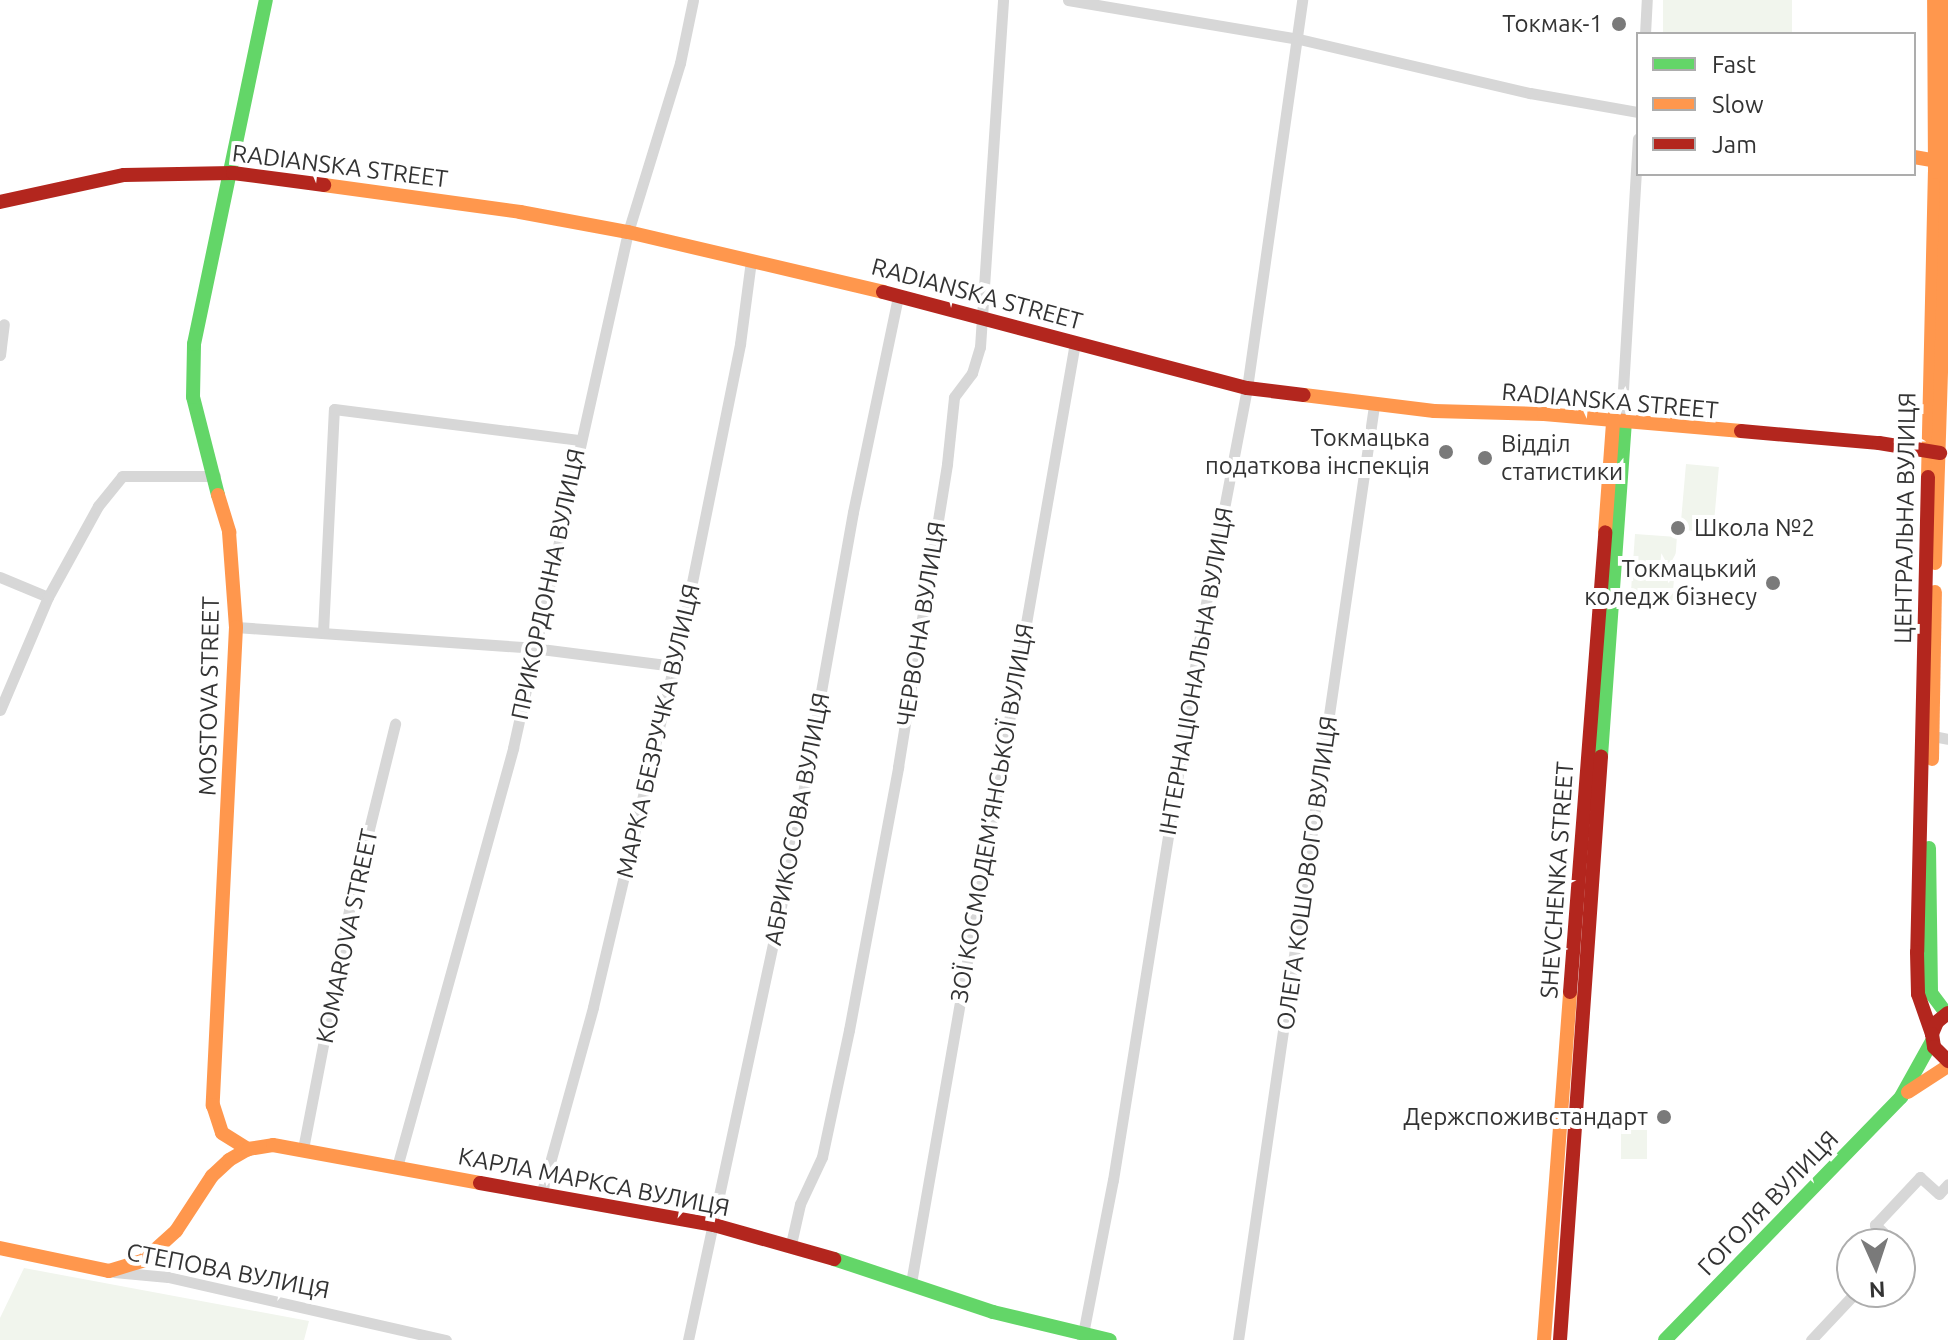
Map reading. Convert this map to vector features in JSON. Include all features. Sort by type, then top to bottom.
[{"type":"street","name":"MOSTOVA STREET","points":[[248,1149],[222,1133],[213,1105],[236,627],[229,532],[198,426],[193,397],[194,344],[233,173],[266,0]]},
{"type":"street","name":"ПРИКОРДОННА ВУЛИЦЯ","points":[[397,1167],[513,748],[628,232],[680,63],[693,0]]},
{"type":"street","name":"ЧЕРВОНА ВУЛИЦЯ","points":[[791,1244],[800,1204],[822,1157],[849,1030],[900,752],[947,464],[954,397],[972,373],[984,318],[1003,0]]},
{"type":"street","points":[[1068,0],[1299,39],[1530,93],[1636,112]]},
{"type":"street","name":"ІНТЕРНАЦІОНАЛЬНА ВУЛИЦЯ","points":[[1082,1337],[1113,1180],[1202,624],[1247,388],[1299,39],[1302,0]]},
{"type":"street","points":[[1645,32],[1647,0]]},
{"type":"street","name":"ЦЕНТРАЛЬНА ВУЛИЦЯ","points":[[1934,0],[1943,162]]},
{"type":"street","name":"ЦЕНТРАЛЬНА ВУЛИЦЯ","points":[[1947,0],[1933,736],[1925,805],[1931,993],[1948,1013]]},
{"type":"street","points":[[1916,157],[1943,162]]},
{"type":"street","name":"SHEVCHENKA STREET","points":[[1544,1340],[1572,1064],[1636,171]]},
{"type":"street","name":"RADIANSKA STREET","points":[[0,202],[124,175],[233,173],[520,212],[628,232],[898,296],[1247,388],[1434,411],[1544,414],[1620,423],[1879,443],[1938,453]]},
{"type":"street","name":"МАРКА БЕЗРУЧКА ВУЛИЦЯ","points":[[541,1195],[593,1007],[674,666],[718,460],[751,261]]},
{"type":"street","name":"АБРИКОСОВА ВУЛИЦЯ","points":[[688,1340],[791,860],[853,512],[898,296]]},
{"type":"street","points":[[0,355],[4,324]]},
{"type":"street","name":"ЗОЇ КОСМОДЕМ’ЯНСЬКОЇ ВУЛИЦЯ","points":[[911,1283],[1075,342]]},
{"type":"street","name":"ОЛЕГА КОШОВОГО ВУЛИЦЯ","points":[[1238,1340],[1374,405]]},
{"type":"street","points":[[323,632],[334,409],[580,440]]},
{"type":"street","name":"ЦЕНТРАЛЬНА ВУЛИЦЯ","points":[[1938,453],[1918,994],[1937,1053],[1948,1063]]},
{"type":"street","points":[[0,710],[48,597],[98,506],[122,476],[215,476]]},
{"type":"street","points":[[0,577],[48,597]]},
{"type":"street","points":[[236,627],[533,648],[674,666]]},
{"type":"street","name":"KOMAROVA STREET","points":[[303,1149],[349,910],[395,724]]},
{"type":"street","points":[[1933,736],[1948,739]]},
{"type":"street","name":"ГОГОЛЯ ВУЛИЦЯ","points":[[1901,1097],[1937,1022],[1948,1013]]},
{"type":"street","name":"ГОГОЛЯ ВУЛИЦЯ","points":[[1665,1340],[1901,1097],[1948,1063]]},
{"type":"street","name":"SHEVCHENKA STREET","points":[[1560,1340],[1572,1064]]},
{"type":"street","name":"КАРЛА МАРКСА ВУЛИЦЯ","points":[[248,1149],[273,1145],[303,1149],[714,1225],[791,1244],[993,1312],[1082,1337],[1110,1340]]},
{"type":"street","points":[[109,1271],[144,1260],[176,1231],[212,1176],[229,1160],[248,1149]]},
{"type":"street","points":[[1878,1228],[1875,1225],[1920,1177],[1939,1194],[1948,1184]]},
{"type":"street","name":"СТЕПОВА ВУЛИЦЯ","points":[[0,1248],[109,1271],[168,1277],[446,1340]]},
{"type":"street","points":[[1811,1340],[1841,1308]]},
{"type":"shaded area","points":[[1663,0],[1792,0],[1792,32],[1663,32]]},
{"type":"shaded area","points":[[1686,464],[1719,467],[1713,533],[1680,530]]},
{"type":"shaded area","points":[[1635,534],[1677,537],[1672,601],[1631,598]]},
{"type":"shaded area","points":[[1621,1130],[1647,1130],[1647,1159],[1621,1159]]},
{"type":"shaded area","points":[[24,1268],[309,1321],[304,1340],[0,1340],[0,1318]]},
{"type":"traffic: fast","points":[[218,495],[193,397],[194,344],[266,0]]},
{"type":"traffic: fast","points":[[1601,756],[1625,424]]},
{"type":"traffic: fast","points":[[1929,848],[1931,993],[1947,1014]]},
{"type":"traffic: fast","points":[[1665,1340],[1901,1097],[1932,1041]]},
{"type":"traffic: fast","points":[[834,1259],[993,1312],[1110,1340]]},
{"type":"traffic: slow","points":[[1928,477],[1935,172],[1934,0]]},
{"type":"traffic: slow","points":[[1935,563],[1947,175],[1947,0]]},
{"type":"traffic: slow","points":[[1916,157],[1941,162]]},
{"type":"traffic: slow","points":[[324,185],[520,212],[628,232],[883,292]]},
{"type":"traffic: slow","points":[[1304,395],[1434,411],[1544,414],[1741,431]]},
{"type":"traffic: slow","points":[[1605,532],[1613,423]]},
{"type":"traffic: slow","points":[[218,495],[229,532],[236,627],[213,1105],[222,1133],[248,1149]]},
{"type":"traffic: slow","points":[[1932,759],[1935,592]]},
{"type":"traffic: slow","points":[[1544,1340],[1570,992]]},
{"type":"traffic: slow","points":[[1908,1092],[1948,1066]]},
{"type":"traffic: slow","points":[[0,1248],[109,1271],[144,1260],[176,1231],[212,1176],[229,1160],[248,1149],[273,1145],[480,1183]]},
{"type":"traffic: jam","points":[[0,202],[124,175],[233,173],[324,185]]},
{"type":"traffic: jam","points":[[883,292],[1247,388],[1304,395]]},
{"type":"traffic: jam","points":[[1741,431],[1879,443],[1940,453]]},
{"type":"traffic: jam","points":[[1928,477],[1917,952],[1918,994],[1932,1034]]},
{"type":"traffic: jam","points":[[1570,992],[1605,532]]},
{"type":"traffic: jam","points":[[1560,1340],[1601,756]]},
{"type":"traffic: jam","points":[[1948,1013],[1937,1022],[1932,1034],[1934,1047],[1948,1061]]},
{"type":"traffic: jam","points":[[480,1183],[714,1225],[834,1259]]},
{"type":"place","name":"Токмак-1","points":[[1619,24]]},
{"type":"place","name":"Токмацька податкова інспекція","points":[[1446,452]]},
{"type":"place","name":"Відділ статистики","points":[[1485,458]]},
{"type":"place","name":"Школа №2","points":[[1678,528]]},
{"type":"place","name":"Токмацький коледж бізнесу","points":[[1773,583]]},
{"type":"place","name":"Держспоживстандарт","points":[[1664,1117]]}]
